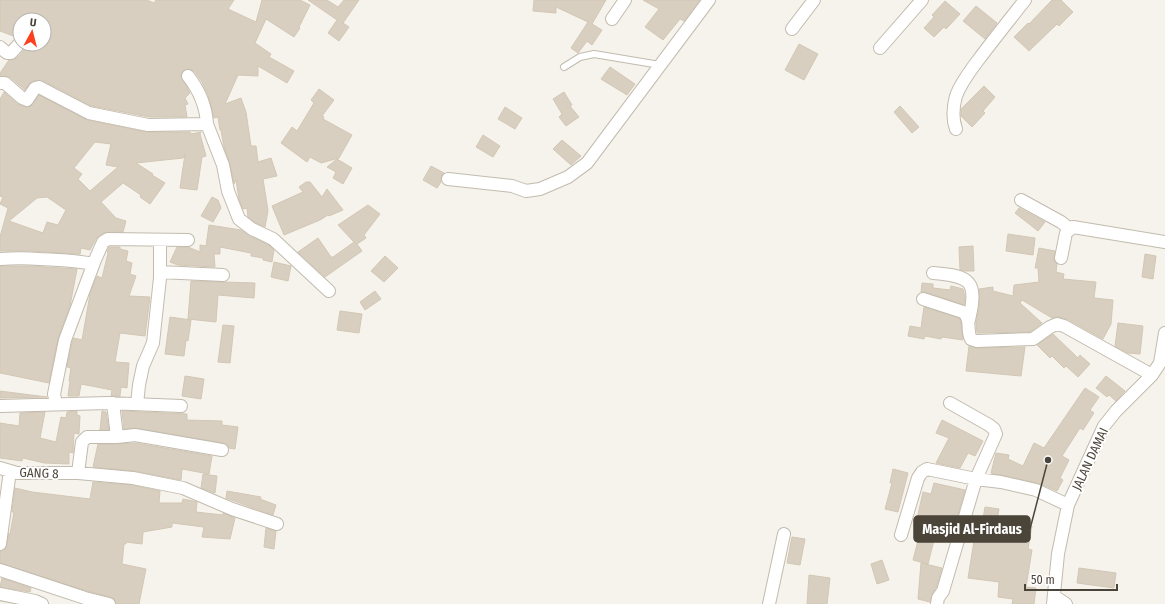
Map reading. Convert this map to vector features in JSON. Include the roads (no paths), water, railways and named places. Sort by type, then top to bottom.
[{"type":"street","points":[[612,19],[626,0]]},
{"type":"street","points":[[448,179],[512,186],[526,191],[540,189],[568,177],[587,163],[709,0]]},
{"type":"street","points":[[792,29],[814,0]]},
{"type":"street","points":[[880,48],[922,0]]},
{"type":"street","points":[[956,129],[953,121],[953,114],[956,95],[960,86],[973,66],[1025,0]]},
{"type":"street","points":[[0,47],[7,52],[12,52]]},
{"type":"street","points":[[188,76],[197,88],[206,114],[207,124],[223,164],[228,191],[239,219],[252,229],[273,239],[329,290]]},
{"type":"street","points":[[2,86],[27,100],[35,88],[39,87],[89,113],[148,125],[207,124]]},
{"type":"street","points":[[1022,200],[1061,222],[1070,229]]},
{"type":"street","points":[[1061,258],[1066,233],[1073,227],[1165,242]]},
{"type":"street","points":[[56,404],[54,394],[65,340],[93,264],[103,242],[108,239],[188,240]]},
{"type":"street","points":[[137,404],[139,385],[144,366],[153,343],[160,272],[160,240]]},
{"type":"street","points":[[0,259],[18,257],[59,259],[93,264]]},
{"type":"street","points":[[160,272],[223,275]]},
{"type":"street","points":[[933,273],[954,275],[966,279],[972,287],[973,303],[969,320],[969,335],[971,339],[977,341],[1033,339],[1057,324],[1064,326],[1152,375]]},
{"type":"street","points":[[923,299],[963,312],[969,320]]},
{"type":"street","name":"JALAN DAMAI","points":[[1053,600],[1058,554],[1068,505],[1104,426],[1116,411],[1152,375],[1160,363],[1165,333]]},
{"type":"street","points":[[112,403],[117,437]]},
{"type":"street","points":[[0,406],[112,403],[181,406]]},
{"type":"street","points":[[937,604],[938,598],[943,591],[976,479],[996,434],[994,429],[950,403]]},
{"type":"street","points":[[78,473],[82,442],[86,437],[117,437],[135,435],[222,450]]},
{"type":"street","points":[[0,544],[5,469]]},
{"type":"street","name":"GANG 8","points":[[5,469],[25,473],[78,473],[133,478],[183,488],[232,509],[277,524]]},
{"type":"street","points":[[901,535],[918,478],[922,472],[927,469],[976,479],[1001,482],[1036,490],[1068,505]]},
{"type":"street","points":[[769,604],[784,534]]},
{"type":"street","points":[[0,570],[85,598],[109,604]]},
{"type":"street","points":[[0,594],[37,603]]},
{"type":"street","points":[[1053,600],[1066,604]]},
{"type":"lane","points":[[564,67],[580,57],[594,54],[661,65]]},
{"type":"place","name":"Masjid Al-Firdaus","points":[[1048,460]]}]
